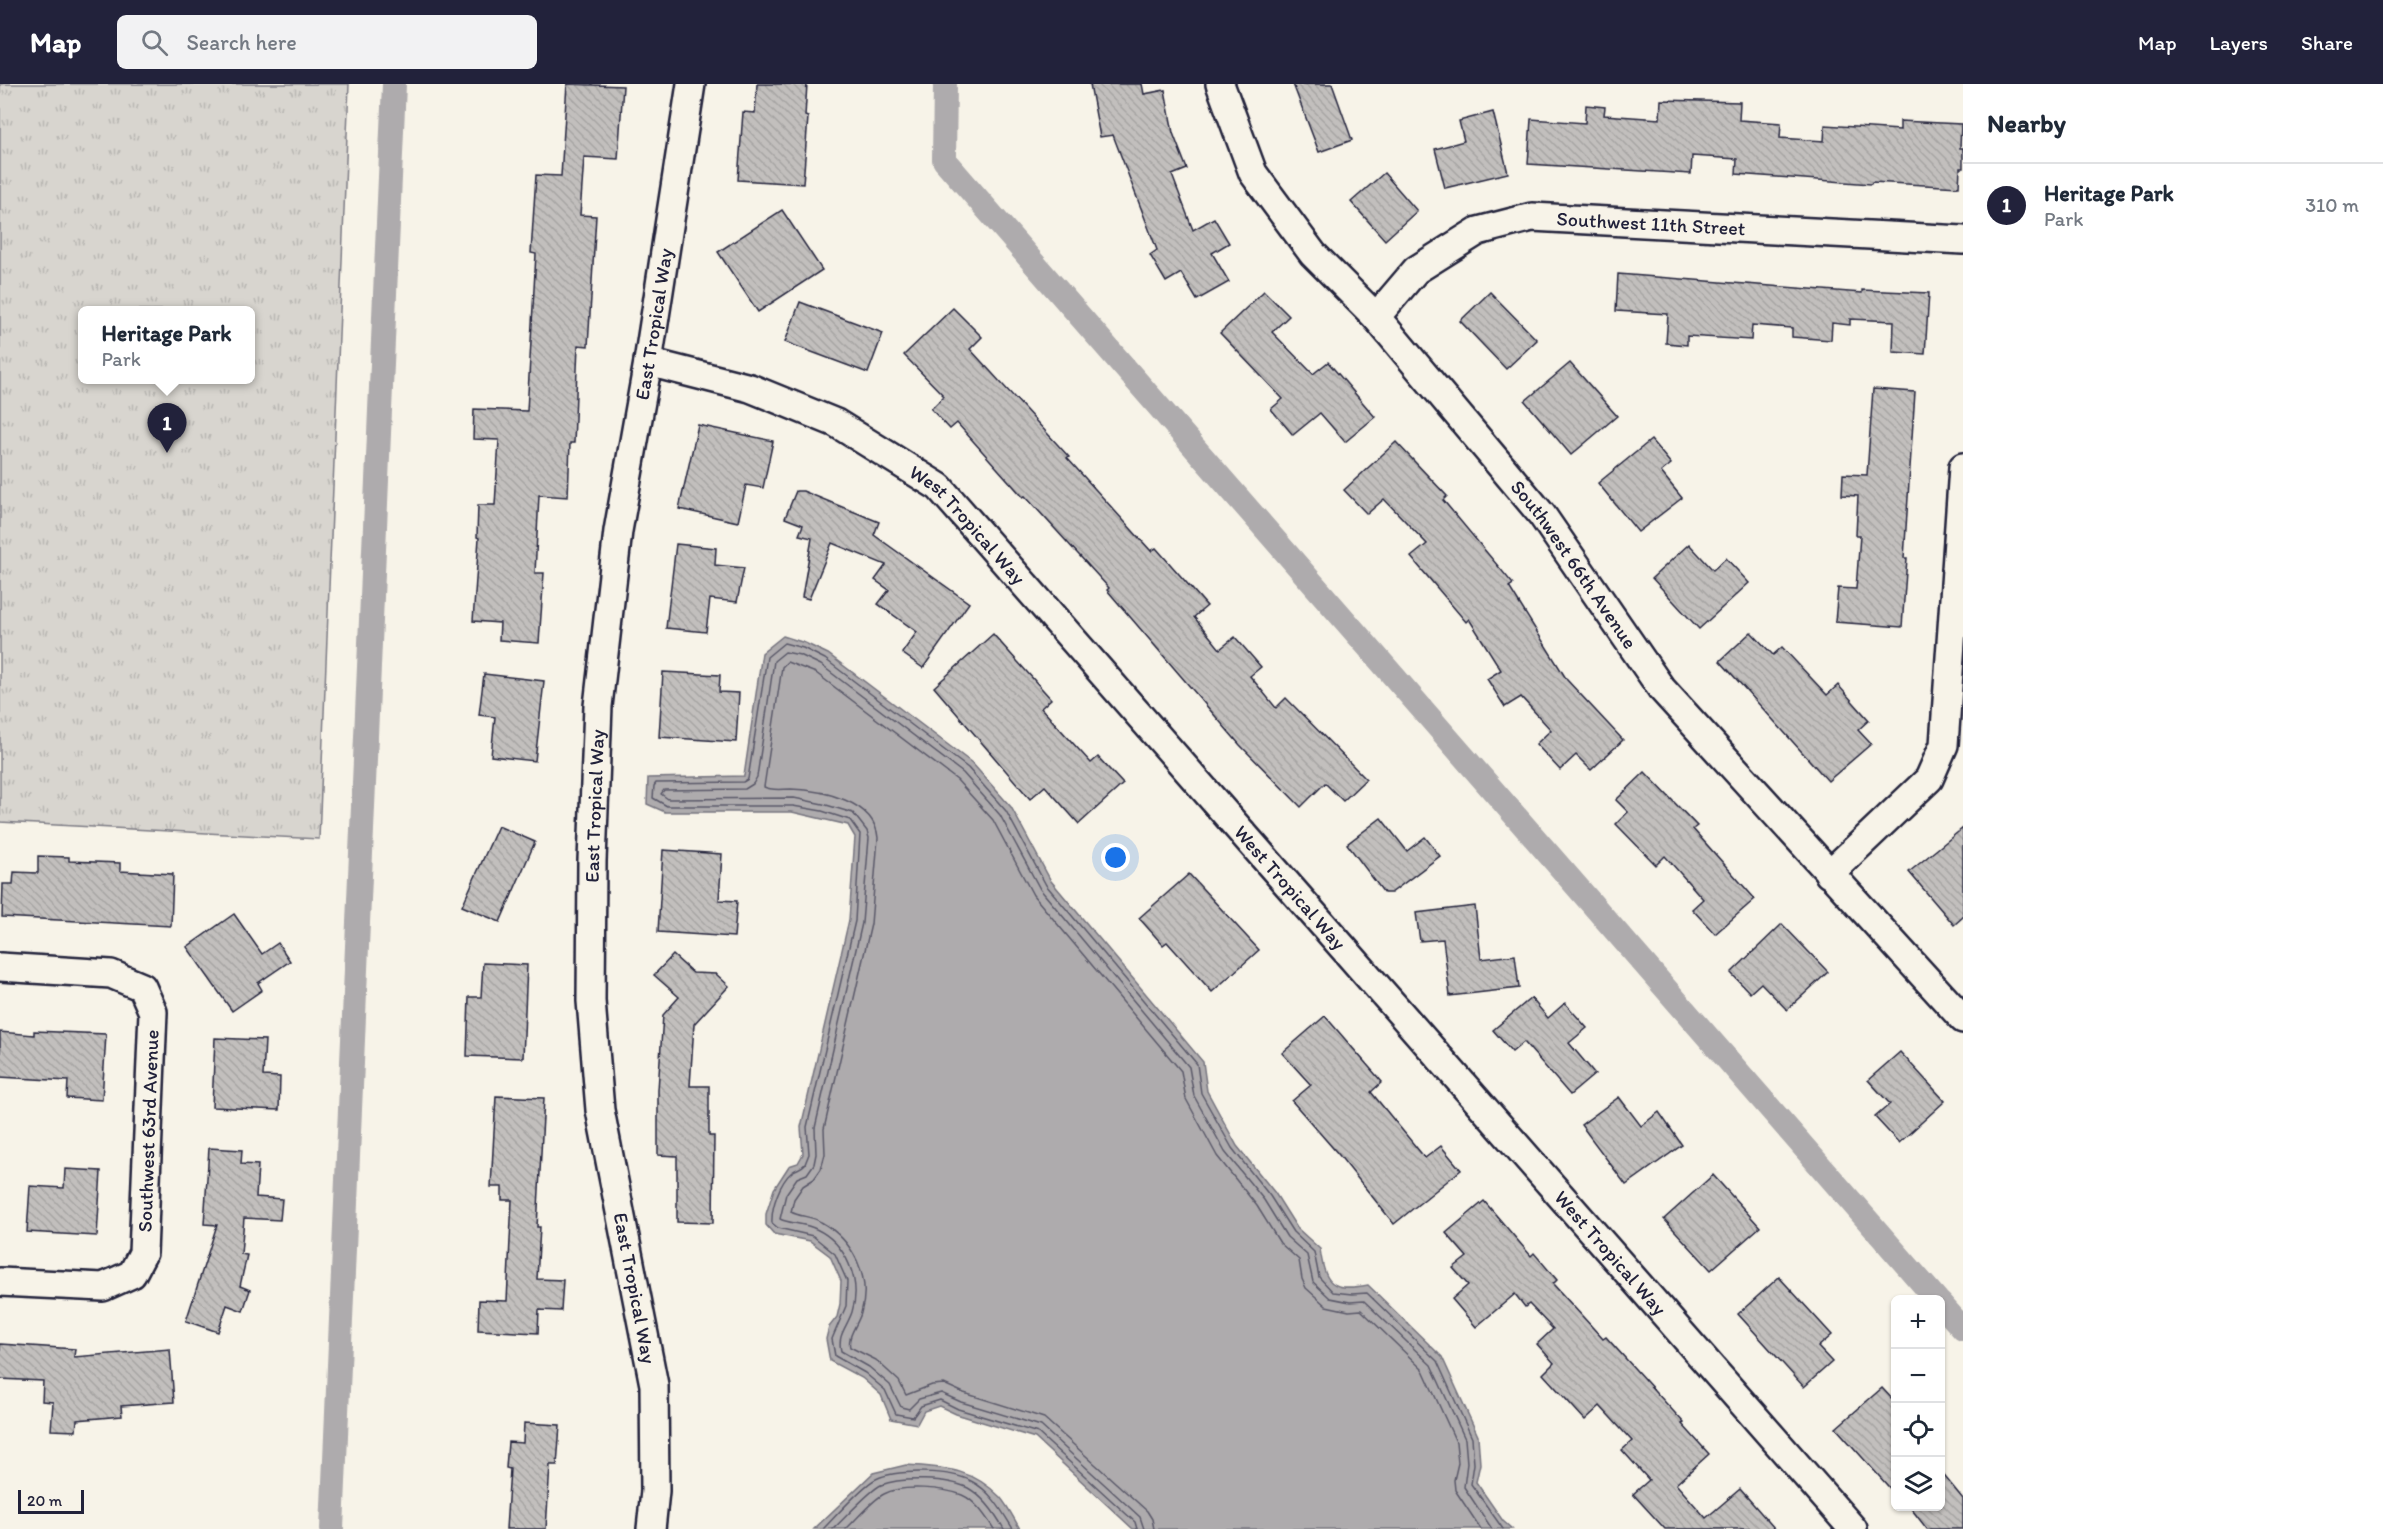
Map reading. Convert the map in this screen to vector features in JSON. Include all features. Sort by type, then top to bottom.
[{"type":"street","name":"East Tropical Way","points":[[651,1529],[656,1491],[654,1385],[600,1110],[591,1001],[592,861],[598,706],[618,531],[648,362],[691,84]]},
{"type":"street","name":"Southwest 66th Avenue","points":[[1220,84],[1253,173],[1313,254],[1376,317],[1542,515],[1661,688],[1963,1019]]},
{"type":"street","name":"Southwest 11th Street","points":[[1376,317],[1416,270],[1478,231],[1532,217],[1963,240]]},
{"type":"street","name":"West Tropical Way","points":[[648,362],[750,388],[836,423],[939,488],[1853,1529]]},
{"type":"street","points":[[1829,874],[1929,779],[1944,745],[1963,467]]},
{"type":"street","name":"Southwest 63rd Avenue","points":[[0,967],[111,974],[142,987],[153,1012],[143,1253],[132,1274],[103,1287],[0,1282]]},
{"type":"green space","points":[[0,84],[349,84],[319,839],[0,822]]},
{"type":"water","points":[[783,636],[828,654],[972,763],[1011,807],[1051,881],[1203,1062],[1207,1091],[1237,1146],[1275,1193],[1297,1228],[1320,1249],[1328,1278],[1338,1286],[1368,1285],[1442,1357],[1478,1436],[1480,1464],[1476,1482],[1503,1521],[1512,1529],[1133,1529],[1035,1438],[956,1414],[939,1406],[924,1411],[917,1424],[891,1419],[881,1395],[862,1378],[830,1361],[826,1339],[829,1327],[837,1317],[841,1281],[830,1256],[810,1241],[774,1234],[766,1225],[766,1214],[774,1189],[789,1166],[798,1163],[803,1154],[801,1127],[849,920],[855,837],[848,825],[792,812],[665,812],[647,804],[648,778],[744,776],[762,653]]},
{"type":"water","points":[[906,1465],[957,1471],[979,1480],[1000,1497],[1020,1529],[814,1529],[873,1473]]},
{"type":"building","points":[[567,84],[623,86],[618,159],[584,157],[580,215],[596,216],[588,346],[578,345],[574,443],[570,443],[568,497],[539,495],[535,573],[544,573],[539,643],[499,640],[500,623],[473,621],[479,538],[477,537],[478,505],[495,505],[499,440],[473,439],[474,409],[527,411],[536,254],[531,253],[536,175],[561,176]]},
{"type":"building","points":[[757,84],[807,84],[805,116],[808,117],[803,184],[738,180],[743,112],[755,113]]},
{"type":"building","points":[[1090,84],[1142,84],[1144,94],[1165,90],[1173,133],[1187,169],[1172,175],[1193,230],[1214,218],[1229,243],[1212,253],[1229,282],[1197,300],[1181,273],[1166,282],[1150,255],[1157,250],[1113,135],[1100,137]]},
{"type":"building","points":[[1293,84],[1332,84],[1352,140],[1319,152]]},
{"type":"building","points":[[1661,100],[1740,102],[1739,120],[1781,123],[1780,138],[1824,141],[1825,125],[1900,130],[1900,121],[1961,124],[1960,148],[1963,148],[1963,168],[1960,168],[1959,187],[1872,182],[1871,184],[1736,174],[1737,159],[1692,156],[1691,174],[1528,164],[1531,119],[1585,123],[1586,105],[1605,107],[1604,115],[1660,119]]},
{"type":"building","points":[[1493,112],[1508,173],[1445,188],[1435,149],[1464,141],[1459,121]]},
{"type":"building","points":[[1384,173],[1417,211],[1385,240],[1351,202]]},
{"type":"building","points":[[782,210],[822,270],[758,312],[718,252]]},
{"type":"building","points":[[1618,274],[1862,293],[1862,290],[1929,293],[1925,354],[1893,352],[1894,321],[1850,319],[1850,325],[1832,323],[1831,340],[1792,337],[1792,328],[1752,325],[1751,340],[1687,336],[1687,345],[1666,343],[1668,314],[1616,311]]},
{"type":"building","points":[[1264,291],[1289,316],[1272,332],[1313,374],[1328,362],[1375,417],[1345,442],[1320,413],[1293,435],[1271,409],[1283,399],[1220,333]]},
{"type":"building","points":[[1490,292],[1537,340],[1506,369],[1460,321]]},
{"type":"building","points":[[800,302],[883,333],[868,373],[785,342]]},
{"type":"building","points":[[953,308],[982,337],[970,349],[1151,551],[1156,548],[1207,606],[1194,617],[1220,649],[1235,637],[1261,667],[1250,676],[1276,708],[1286,698],[1366,779],[1343,801],[1325,783],[1301,807],[1240,745],[1107,590],[1109,588],[1025,496],[1023,497],[957,423],[950,429],[931,409],[944,396],[904,355]]},
{"type":"building","points":[[1570,363],[1617,416],[1571,455],[1525,401]]},
{"type":"building","points":[[1873,389],[1915,392],[1904,558],[1907,558],[1902,627],[1835,622],[1838,588],[1856,589],[1860,535],[1856,535],[1858,496],[1842,495],[1843,474],[1867,475]]},
{"type":"building","points":[[698,425],[773,441],[763,488],[746,485],[738,522],[679,509]]},
{"type":"building","points":[[1651,440],[1671,464],[1661,472],[1682,498],[1638,532],[1598,483]]},
{"type":"building","points":[[1396,442],[1447,496],[1443,500],[1513,584],[1509,587],[1567,680],[1623,740],[1591,770],[1576,755],[1560,770],[1536,744],[1551,730],[1521,697],[1505,707],[1487,679],[1501,670],[1469,619],[1466,622],[1411,557],[1427,544],[1384,499],[1367,514],[1344,490]]},
{"type":"building","points":[[796,491],[803,491],[879,522],[874,535],[969,603],[923,668],[902,653],[917,632],[878,604],[889,590],[875,580],[886,565],[832,543],[809,599],[802,597],[812,538],[799,535],[803,525],[785,518]]},
{"type":"building","points":[[676,544],[716,548],[715,565],[744,568],[737,602],[710,599],[706,632],[666,628]]},
{"type":"building","points":[[1689,544],[1713,570],[1726,558],[1749,583],[1699,629],[1652,578]]},
{"type":"building","points":[[1751,632],[1773,655],[1782,647],[1827,695],[1838,685],[1869,720],[1858,730],[1871,744],[1828,781],[1720,661]]},
{"type":"building","points":[[993,634],[1051,699],[1041,708],[1091,763],[1098,757],[1123,784],[1079,824],[1045,786],[1030,799],[934,687]]},
{"type":"building","points":[[663,672],[720,675],[719,692],[739,693],[736,742],[659,737]]},
{"type":"building","points":[[484,674],[544,681],[535,761],[491,756],[495,717],[479,715]]},
{"type":"building","points":[[1645,772],[1697,826],[1693,829],[1755,899],[1715,934],[1692,909],[1703,899],[1665,856],[1656,865],[1616,824],[1628,812],[1616,800]]},
{"type":"building","points":[[1381,818],[1407,851],[1425,837],[1440,856],[1391,893],[1384,893],[1347,844]]},
{"type":"building","points":[[498,826],[535,842],[500,922],[462,906]]},
{"type":"building","points":[[1963,828],[1963,917],[1954,925],[1909,872]]},
{"type":"building","points":[[663,850],[722,854],[719,900],[737,901],[734,937],[658,932]]},
{"type":"building","points":[[38,856],[69,857],[69,861],[120,863],[120,871],[173,874],[171,926],[2,917],[3,884],[13,884],[14,872],[38,873]]},
{"type":"building","points":[[1189,874],[1259,950],[1212,992],[1167,942],[1163,945],[1139,918]]},
{"type":"building","points":[[1475,906],[1481,959],[1515,955],[1519,988],[1450,996],[1443,939],[1420,941],[1416,913]]},
{"type":"building","points":[[234,914],[262,954],[278,943],[290,961],[258,983],[262,990],[232,1011],[187,947]]},
{"type":"building","points":[[1782,924],[1828,972],[1787,1010],[1761,983],[1750,993],[1731,973]]},
{"type":"building","points":[[673,955],[693,973],[716,974],[729,986],[694,1024],[690,1086],[709,1086],[709,1136],[714,1136],[713,1223],[677,1222],[677,1156],[658,1155],[658,1090],[663,1015],[679,997],[654,975]]},
{"type":"building","points":[[483,963],[527,965],[523,1058],[467,1056],[469,997],[481,997]]},
{"type":"building","points":[[1531,998],[1548,1018],[1565,1003],[1587,1028],[1569,1043],[1595,1074],[1570,1095],[1524,1042],[1512,1052],[1493,1030]]},
{"type":"building","points":[[1325,1016],[1382,1082],[1371,1092],[1425,1158],[1441,1146],[1461,1170],[1394,1224],[1292,1101],[1311,1085],[1282,1053]]},
{"type":"building","points":[[34,1031],[106,1034],[102,1100],[67,1098],[68,1081],[0,1077],[0,1032],[34,1035]]},
{"type":"building","points":[[215,1038],[265,1040],[263,1076],[280,1077],[279,1110],[212,1107]]},
{"type":"building","points":[[1900,1052],[1945,1101],[1899,1143],[1875,1117],[1890,1104],[1868,1080]]},
{"type":"building","points":[[496,1096],[544,1098],[537,1227],[540,1227],[537,1279],[563,1280],[561,1311],[539,1310],[538,1333],[478,1330],[479,1300],[507,1301],[512,1200],[502,1200],[502,1187],[491,1187]]},
{"type":"building","points":[[1619,1097],[1641,1126],[1659,1112],[1682,1145],[1626,1185],[1581,1125]]},
{"type":"building","points":[[209,1148],[242,1150],[241,1164],[258,1165],[256,1197],[282,1199],[280,1220],[244,1218],[241,1254],[247,1255],[240,1286],[250,1290],[243,1311],[227,1305],[218,1332],[186,1321],[217,1225],[204,1224]]},
{"type":"building","points":[[65,1169],[101,1171],[97,1236],[27,1232],[30,1186],[64,1188]]},
{"type":"building","points":[[1713,1175],[1760,1227],[1711,1270],[1664,1219]]},
{"type":"building","points":[[1484,1201],[1531,1256],[1534,1253],[1557,1280],[1553,1284],[1603,1339],[1606,1337],[1709,1454],[1676,1484],[1706,1518],[1740,1489],[1775,1529],[1665,1529],[1633,1494],[1649,1480],[1622,1450],[1632,1441],[1600,1406],[1585,1420],[1543,1374],[1554,1363],[1537,1344],[1553,1329],[1529,1304],[1525,1307],[1515,1294],[1476,1327],[1452,1299],[1468,1285],[1453,1268],[1467,1257],[1446,1233]]},
{"type":"building","points":[[1779,1277],[1832,1335],[1818,1347],[1832,1362],[1804,1387],[1738,1314]]},
{"type":"building","points":[[0,1344],[75,1349],[74,1357],[170,1349],[174,1402],[121,1406],[122,1416],[77,1420],[76,1431],[51,1430],[53,1402],[42,1401],[43,1381],[0,1379]]},
{"type":"building","points":[[1882,1388],[1891,1398],[1891,1489],[1836,1428]]},
{"type":"building","points":[[524,1423],[560,1425],[557,1465],[550,1465],[546,1529],[506,1529],[510,1469],[506,1468],[508,1442],[523,1443]]},
{"type":"building","points":[[1945,1477],[1963,1499],[1963,1529],[1927,1529],[1913,1511],[1945,1511]]},
{"type":"waterway","points":[[332,1529],[394,84]]},
{"type":"waterway","points":[[945,84],[944,160],[1933,1295]]},
{"type":"waterway","points":[[1945,1309],[1963,1329]]},
{"type":"place","name":"Heritage Park","points":[[167,453]]}]
